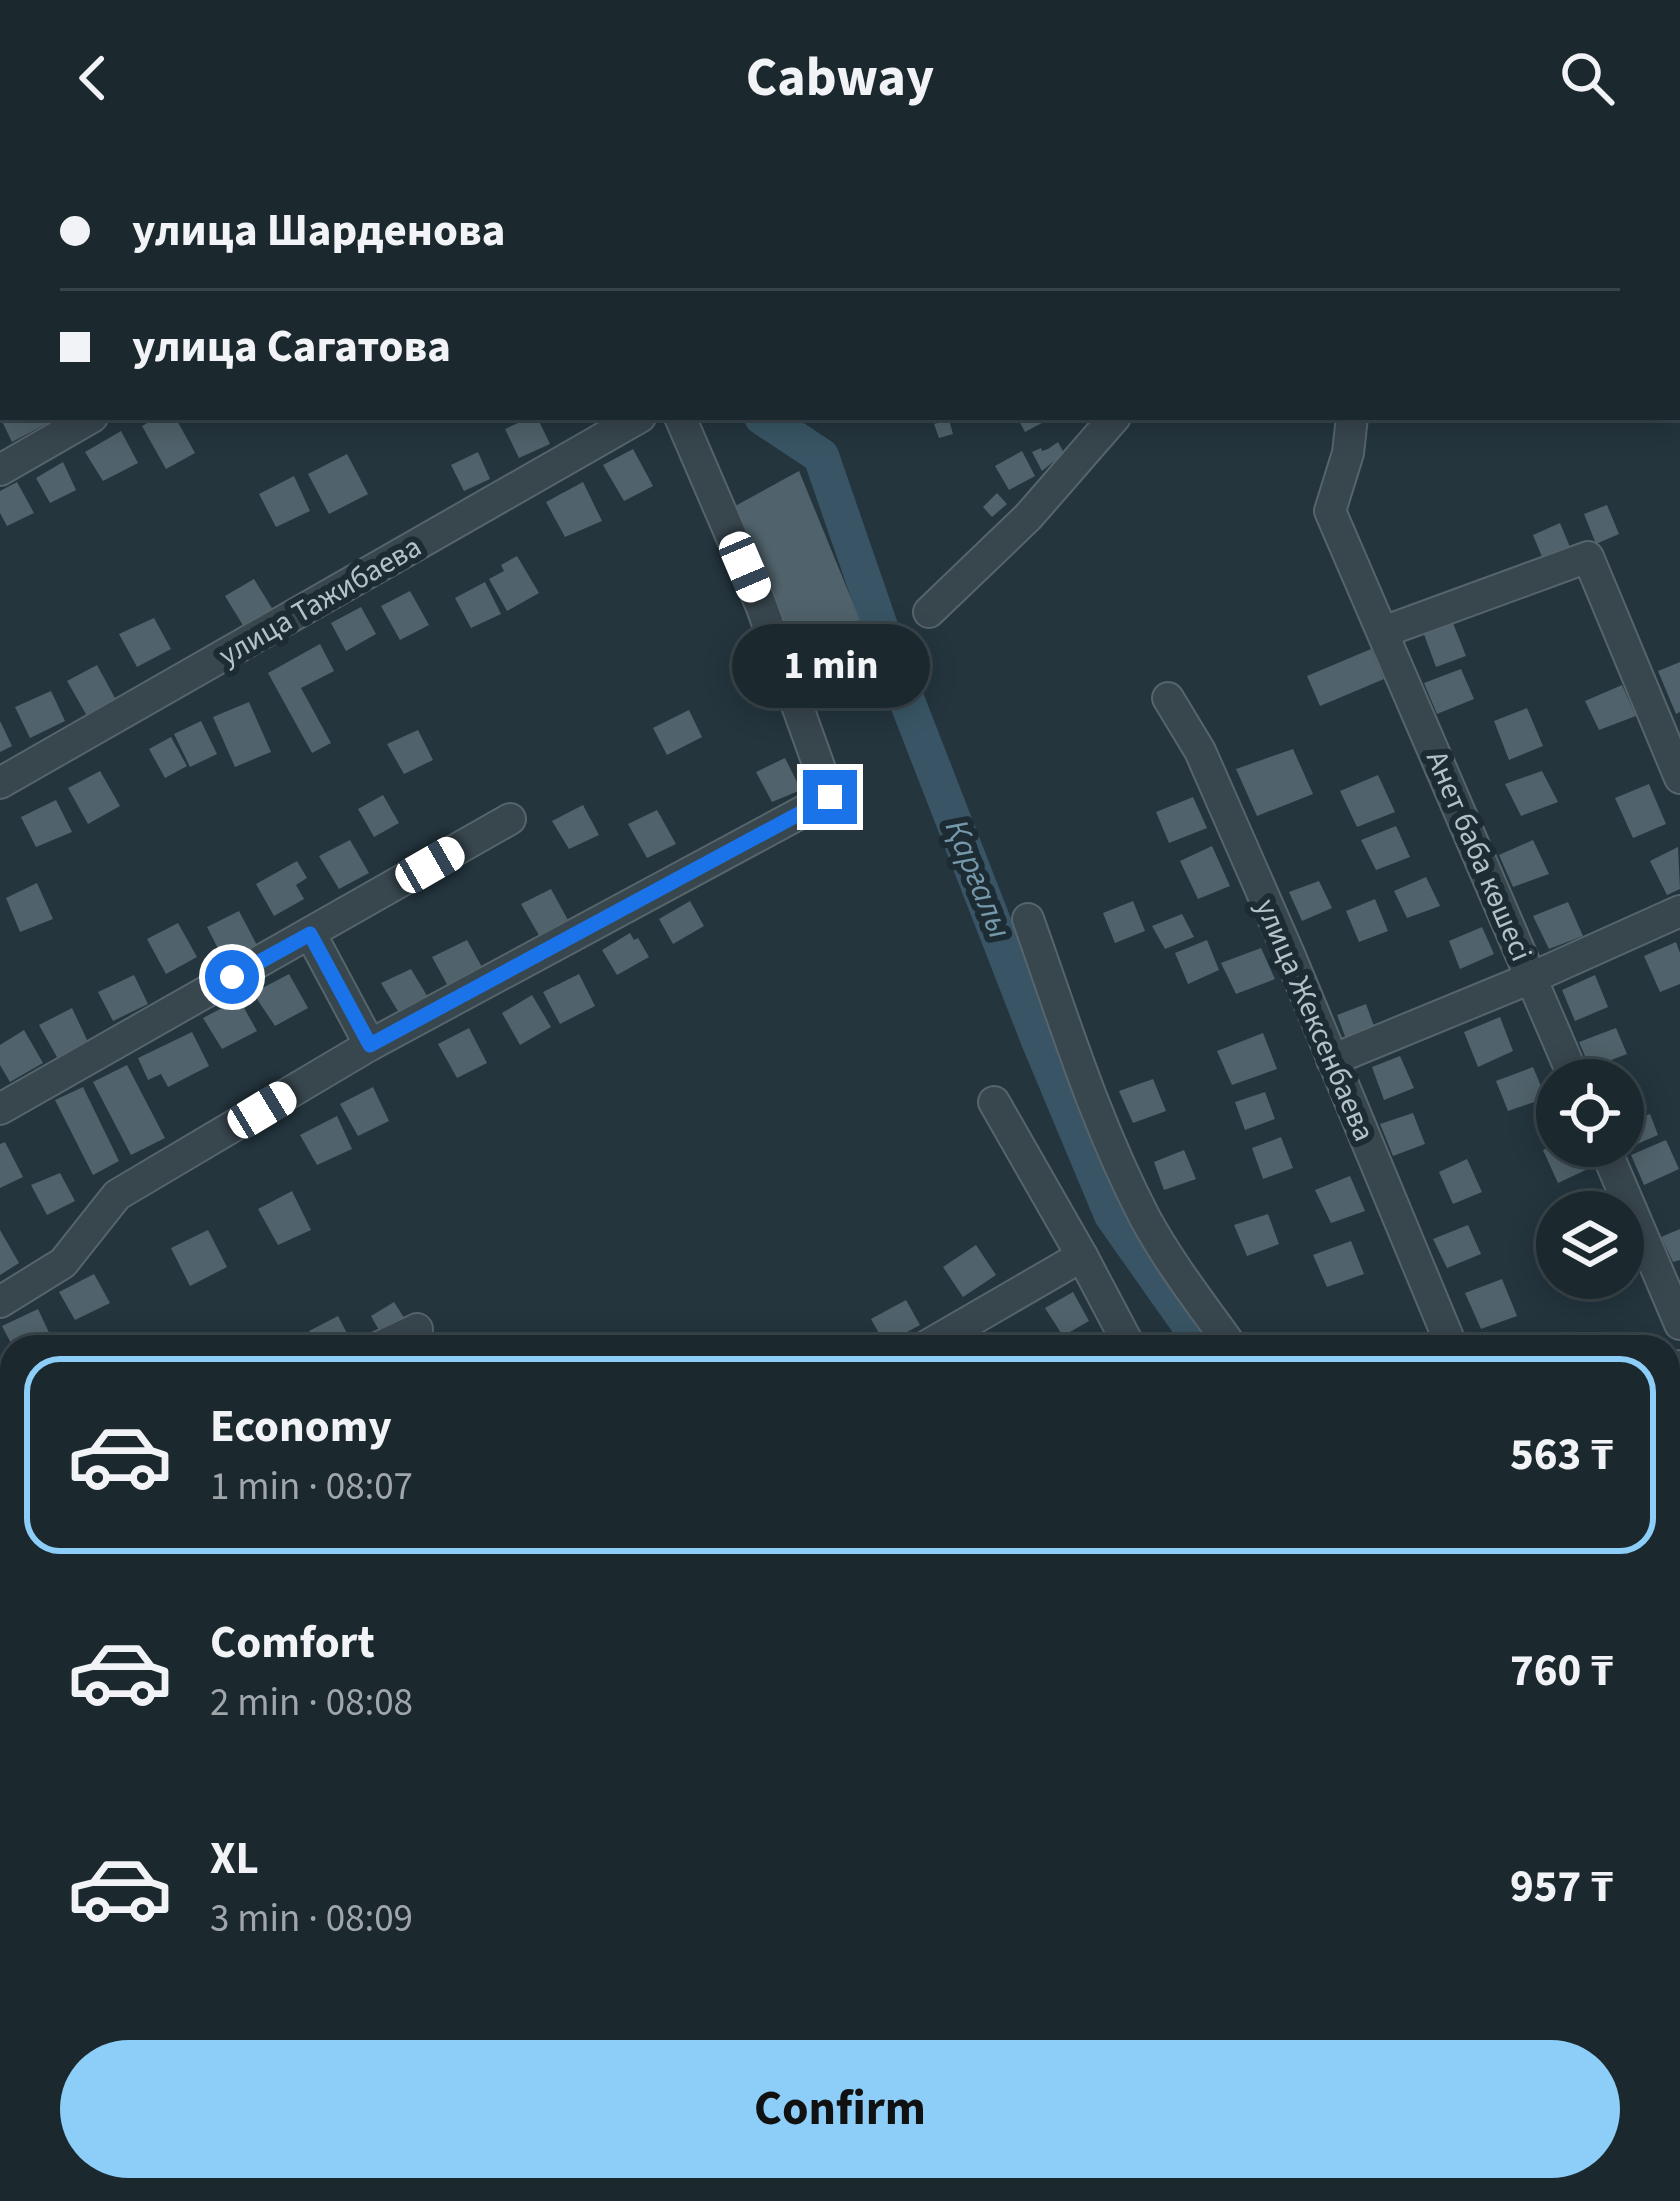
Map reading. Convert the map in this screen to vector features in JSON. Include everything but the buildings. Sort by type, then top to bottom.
[{"type":"street","points":[[0,470],[87,420]]},
{"type":"street","name":"улица Тажибаева","points":[[0,784],[635,420]]},
{"type":"street","points":[[0,1302],[64,1263],[118,1195],[370,1045],[830,797],[761,604],[681,420]]},
{"type":"street","points":[[929,612],[1028,517],[1112,420]]},
{"type":"street","name":"Анет баба көшесі","points":[[1352,420],[1348,453],[1330,511],[1566,1059]]},
{"type":"street","points":[[1383,632],[1588,557],[1680,778]]},
{"type":"street","name":"улица Жексенбаева","points":[[1168,698],[1200,751],[1447,1335]]},
{"type":"street","points":[[0,1108],[510,819]]},
{"type":"street","points":[[1332,1060],[1680,910]]},
{"type":"street","points":[[1028,919],[1088,1093],[1145,1218],[1223,1335]]},
{"type":"street","points":[[310,934],[370,1045]]},
{"type":"street","points":[[994,1102],[1124,1335]]},
{"type":"street","points":[[1613,1167],[1680,1324]]},
{"type":"street","points":[[946,1335],[1082,1256]]},
{"type":"street","points":[[404,1335],[417,1329]]},
{"type":"waterway","name":"Қарғалы","points":[[767,420],[821,456],[895,670],[1112,1215],[1197,1335]]},
{"type":"route","points":[[232,977],[310,934],[370,1045],[830,797]]}]
